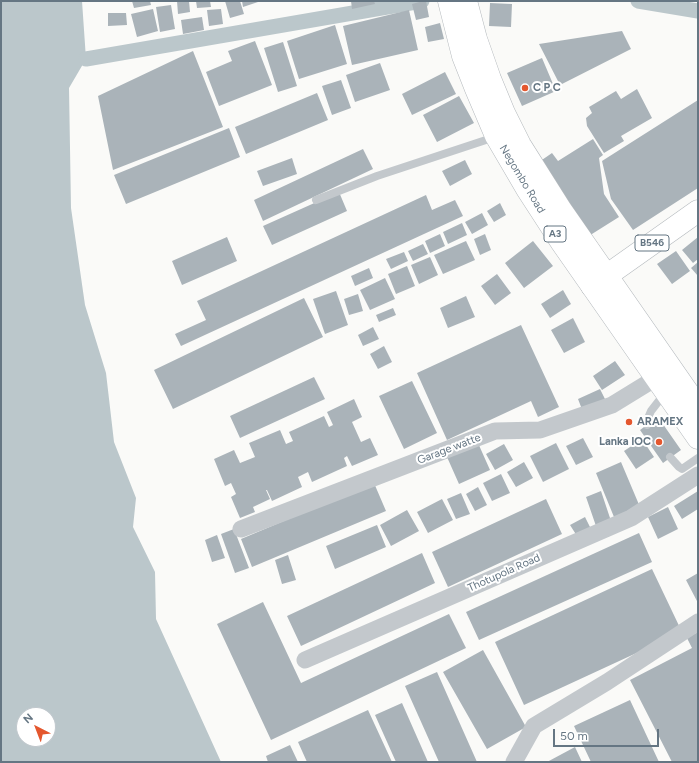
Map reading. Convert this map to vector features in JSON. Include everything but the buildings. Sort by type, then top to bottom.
[{"type":"main road","name":"Negombo Road","points":[[459,4],[463,56],[496,136],[527,189],[562,243],[599,281],[698,407]]},
{"type":"main road","name":"Negombo Road","points":[[459,4],[476,39],[504,113],[520,145],[560,210],[599,281],[661,385],[698,438]]},
{"type":"main road","name":"B546","points":[[599,281],[698,211]]},
{"type":"street","name":"Garage watte","points":[[241,529],[496,431],[540,430],[612,405],[661,385]]},
{"type":"street","name":"Thotupola Road","points":[[305,660],[631,518],[698,475]]},
{"type":"street","points":[[514,762],[534,726],[607,682],[698,622]]},
{"type":"lane","points":[[316,200],[377,176],[496,136]]},
{"type":"lane","points":[[647,425],[648,418],[661,385]]},
{"type":"lane","points":[[670,457],[679,467],[682,468],[698,458]]},
{"type":"shaded area","points":[[1,1],[82,1],[86,59],[69,88],[71,208],[85,305],[106,373],[114,442],[136,498],[133,527],[155,572],[156,619],[221,762],[1,762]]},
{"type":"waterway","points":[[86,59],[422,1]]},
{"type":"waterway","points":[[638,1],[698,11]]},
{"type":"place","name":"C P C","points":[[525,88]]},
{"type":"place","name":"ARAMEX","points":[[629,422]]},
{"type":"place","name":"Lanka IOC","points":[[659,442]]}]
